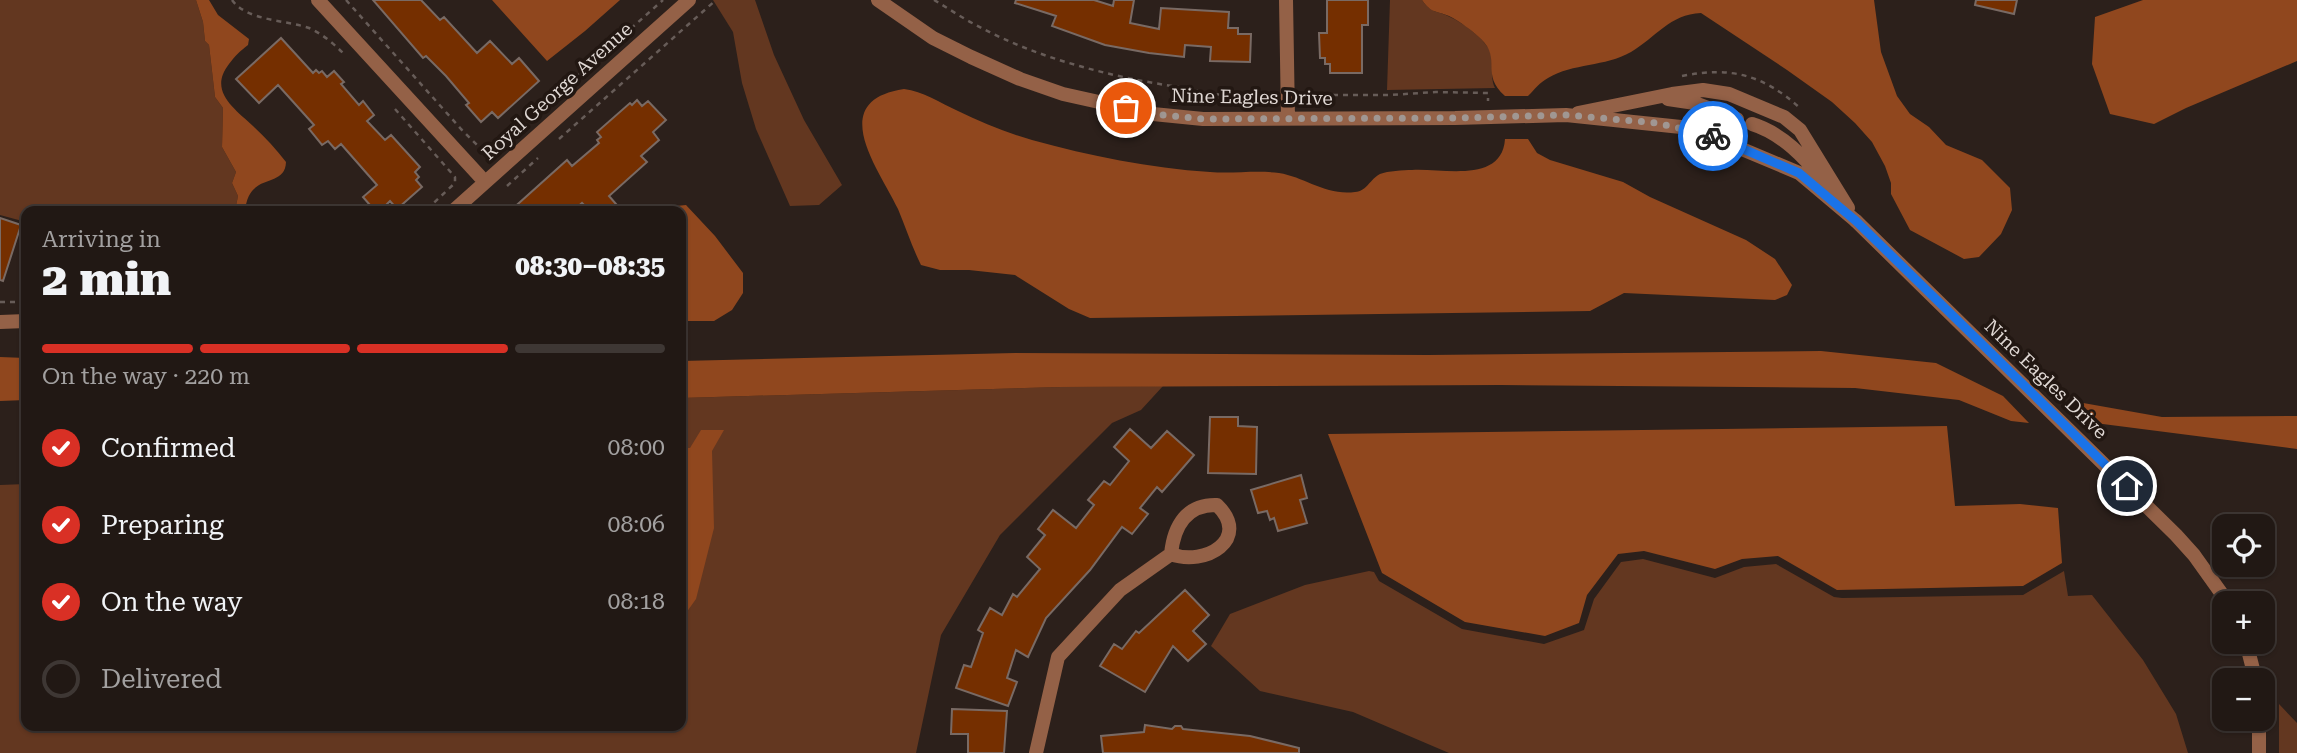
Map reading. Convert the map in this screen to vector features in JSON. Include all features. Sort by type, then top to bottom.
[{"type":"street","points":[[318,0],[485,182]]},
{"type":"street","name":"Royal George Avenue","points":[[459,206],[689,0]]},
{"type":"street","name":"Nine Eagles Drive","points":[[878,0],[933,38],[1020,79],[1063,94],[1153,114],[1203,119],[1566,115],[1657,123],[1706,134],[1799,173],[1856,221],[2175,535],[2194,555],[2220,591]]},
{"type":"street","points":[[1286,0],[1288,118]]},
{"type":"street","name":"Nine Eagles Drive","points":[[1566,115],[1703,90],[1729,94],[1784,117],[1800,130],[1856,221]]},
{"type":"street","name":"Nine Eagles Drive","points":[[1653,97],[1695,103],[1737,119]]},
{"type":"street","name":"Nine Eagles Drive","points":[[1752,124],[1783,139],[1809,163],[1856,221]]},
{"type":"street","points":[[0,322],[21,321]]},
{"type":"street","points":[[1036,753],[1058,657],[1119,590],[1171,554],[1177,530],[1191,509],[1217,505],[1225,512],[1229,530],[1227,541],[1222,548],[1212,553],[1189,557],[1171,554]]},
{"type":"street","points":[[2259,731],[2259,753]]},
{"type":"path","points":[[232,0],[242,10],[254,15],[312,29],[327,38],[348,57]]},
{"type":"path","points":[[346,0],[461,129],[485,153],[491,153],[663,0]]},
{"type":"path","points":[[555,142],[716,0]]},
{"type":"path","points":[[934,0],[977,26],[1010,41],[1119,77],[1194,89],[1205,94],[1274,96]]},
{"type":"path","points":[[1676,77],[1716,71],[1747,74],[1791,100],[1805,115]]},
{"type":"path","points":[[1298,95],[1488,93],[1488,103]]},
{"type":"path","points":[[391,104],[455,177],[455,183],[430,206]]},
{"type":"path","points":[[506,186],[546,150]]},
{"type":"path","points":[[0,302],[21,302]]},
{"type":"shaded area","points":[[0,0],[196,0],[203,22],[205,41],[209,45],[215,97],[223,108],[222,147],[236,172],[232,183],[238,196],[236,206],[21,206],[21,221],[0,215]]},
{"type":"shaded area","points":[[196,0],[209,0],[218,15],[249,39],[248,45],[233,58],[223,74],[222,91],[232,106],[286,162],[280,176],[253,190],[246,206],[236,206],[238,196],[232,183],[236,172],[222,147],[223,108],[215,97],[209,45],[205,41],[203,22]]},
{"type":"shaded area","points":[[492,0],[620,0],[547,61]]},
{"type":"shaded area","points":[[713,0],[755,0],[774,55],[804,120],[842,185],[819,205],[790,206],[756,129],[742,83],[733,32]]},
{"type":"shaded area","points":[[1390,0],[1422,0],[1432,10],[1471,30],[1489,49],[1495,88],[1387,90]]},
{"type":"shaded area","points":[[1422,0],[1874,0],[1881,52],[1897,96],[1910,114],[1929,127],[1946,145],[1982,160],[2010,188],[2012,210],[2001,234],[1979,257],[1964,259],[1910,230],[1891,194],[1891,183],[1885,166],[1872,142],[1855,123],[1832,102],[1701,13],[1690,14],[1672,22],[1621,57],[1558,73],[1542,82],[1528,96],[1505,96],[1494,81],[1490,53],[1481,39],[1453,18],[1431,10]]},
{"type":"shaded area","points":[[2143,0],[2297,0],[2297,61],[2154,124],[2110,114],[2092,64],[2095,17]]},
{"type":"shaded area","points":[[904,89],[925,95],[1004,131],[1076,151],[1187,170],[1279,173],[1325,189],[1344,192],[1359,191],[1377,176],[1387,172],[1469,171],[1482,168],[1494,163],[1501,153],[1505,139],[1528,139],[1537,153],[1550,160],[1623,182],[1746,240],[1775,259],[1792,285],[1787,295],[1775,300],[1624,293],[1590,311],[1090,318],[1069,309],[1015,275],[940,270],[921,265],[898,209],[871,157],[864,139],[862,122],[867,107],[880,96]]},
{"type":"shaded area","points":[[686,205],[715,236],[743,273],[743,293],[732,310],[714,321],[686,321],[686,206],[676,206]]},
{"type":"shaded area","points":[[1821,351],[1936,363],[2003,396],[2029,423],[2011,421],[1959,400],[1855,388],[1500,385],[1060,387],[686,398],[686,361],[1015,353],[1428,355]]},
{"type":"shaded area","points":[[0,357],[21,358],[21,400],[0,401]]},
{"type":"shaded area","points":[[1163,386],[1141,410],[1112,423],[1000,535],[941,635],[916,753],[0,753],[0,485],[21,484],[21,731],[686,731],[686,398]]},
{"type":"shaded area","points":[[2072,401],[2162,417],[2297,416],[2297,449],[2095,423]]},
{"type":"shaded area","points":[[1947,426],[1955,506],[2020,504],[2058,508],[2062,563],[2023,586],[1837,590],[1778,556],[1742,559],[1715,569],[1644,551],[1618,554],[1587,595],[1579,623],[1545,636],[1465,622],[1382,573],[1328,434]]},
{"type":"shaded area","points":[[701,430],[724,430],[712,451],[714,528],[696,599],[686,613],[686,448],[690,448]]},
{"type":"shaded area","points":[[1643,559],[1715,578],[1744,567],[1776,564],[1834,597],[1842,598],[2023,595],[2064,571],[2068,596],[2092,595],[2143,660],[2176,714],[2188,753],[1449,753],[1353,712],[1260,691],[1211,646],[1230,614],[1305,585],[1369,571],[1374,572],[1379,581],[1462,629],[1544,644],[1584,630],[1594,599],[1621,562]]},
{"type":"shaded area","points":[[2279,704],[2297,723],[2297,753],[2279,753]]},
{"type":"building","points":[[373,0],[421,0],[440,20],[444,17],[477,53],[490,41],[512,64],[519,58],[539,81],[498,118],[492,112],[481,122],[446,76],[426,56],[423,58]]},
{"type":"building","points":[[1016,0],[1094,0],[1113,6],[1114,0],[1134,0],[1130,23],[1159,29],[1161,8],[1229,12],[1228,28],[1238,28],[1238,34],[1251,34],[1250,62],[1210,61],[1211,47],[1185,45],[1184,57],[1105,45],[1052,26],[1056,16],[1015,3]]},
{"type":"building","points":[[1327,0],[1368,0],[1368,25],[1362,25],[1362,73],[1330,73],[1330,64],[1325,64],[1325,58],[1320,58],[1319,33],[1327,33]]},
{"type":"building","points":[[1976,0],[2017,0],[2014,14],[1975,5]]},
{"type":"building","points":[[281,38],[313,73],[316,70],[319,73],[322,71],[327,77],[334,71],[359,105],[363,101],[374,115],[367,121],[385,140],[391,135],[420,167],[415,172],[419,177],[416,180],[422,187],[400,206],[394,206],[390,201],[385,206],[371,206],[363,197],[377,185],[341,144],[335,149],[328,141],[322,145],[309,129],[314,125],[278,85],[259,103],[236,79]]},
{"type":"building","points":[[637,100],[642,106],[648,101],[666,120],[653,132],[659,140],[641,156],[647,162],[609,196],[616,204],[614,206],[585,206],[582,203],[579,206],[516,206],[567,160],[572,166],[599,143],[597,140],[601,137],[597,132],[630,103],[632,105]]},
{"type":"building","points":[[0,218],[21,225],[3,281],[0,280]]},
{"type":"building","points":[[1210,417],[1238,417],[1238,426],[1257,427],[1256,474],[1208,473]]},
{"type":"building","points":[[1130,429],[1151,448],[1167,431],[1194,455],[1162,492],[1157,487],[1140,508],[1148,514],[1132,534],[1122,527],[1090,570],[1046,618],[1028,657],[1016,650],[1007,678],[1017,682],[1008,706],[956,688],[964,665],[971,667],[983,633],[978,630],[990,608],[1002,615],[1013,594],[1017,597],[1040,569],[1027,557],[1045,535],[1038,529],[1053,510],[1076,528],[1094,505],[1088,500],[1104,481],[1110,485],[1129,461],[1114,447]]},
{"type":"building","points":[[1301,475],[1307,498],[1300,500],[1307,523],[1278,531],[1274,518],[1270,520],[1267,511],[1258,513],[1251,490]]},
{"type":"building","points":[[1185,590],[1209,615],[1193,631],[1206,644],[1188,661],[1173,646],[1145,692],[1100,666],[1114,644],[1122,649],[1136,631],[1139,633]]},
{"type":"building","points":[[952,709],[1007,711],[1004,753],[968,753],[968,734],[951,734]]},
{"type":"building","points":[[1145,725],[1172,729],[1181,726],[1183,729],[1250,736],[1299,748],[1299,753],[1103,753],[1101,736],[1144,732]]},
{"type":"way so far","points":[[1126,108],[1153,114],[1203,119],[1566,115],[1657,123],[1713,136]]},
{"type":"route","points":[[1713,136],[1799,173],[1819,188],[2127,486]]}]
